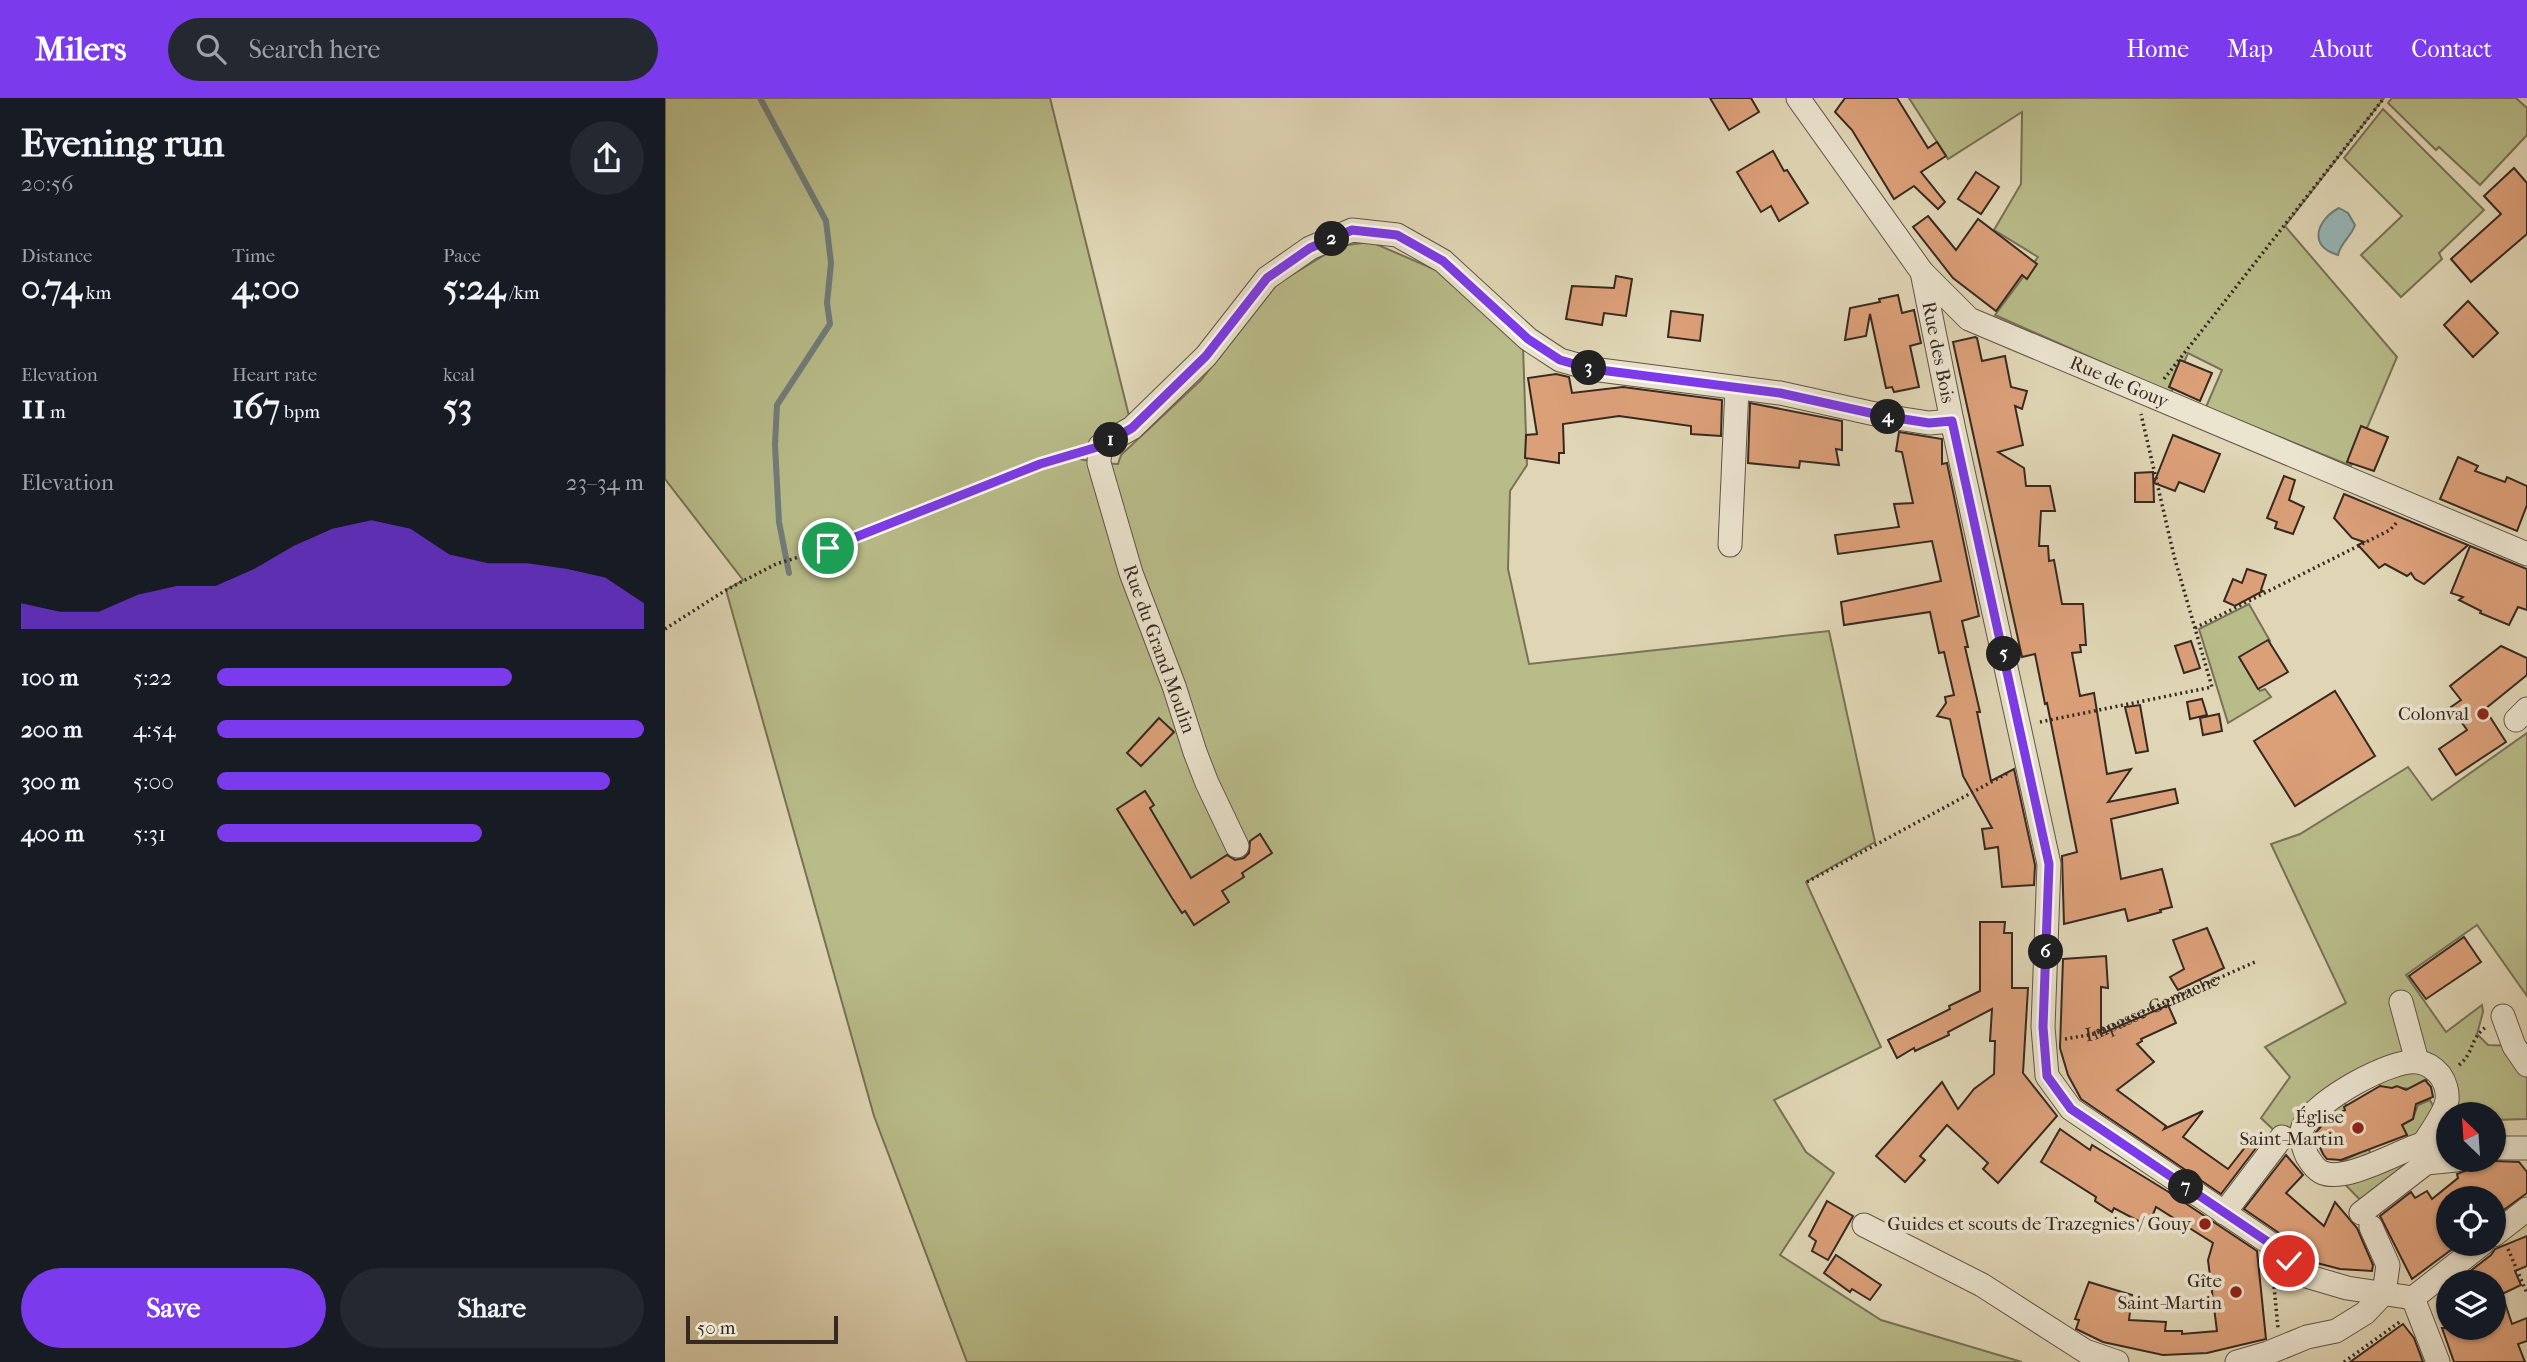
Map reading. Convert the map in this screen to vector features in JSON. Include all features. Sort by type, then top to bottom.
[{"type":"street","name":"Rue de Gouy","points":[[1798,98],[1923,272],[1969,319],[2527,554]]},
{"type":"street","points":[[1101,446],[1132,428],[1206,356],[1267,278],[1310,248],[1352,230],[1397,235],[1443,261],[1528,339],[1560,360],[1592,369],[1780,393],[1929,423],[1952,421]]},
{"type":"street","name":"Rue des Bois","points":[[1923,272],[1952,421],[2021,726],[2049,864],[2045,1044],[2047,1076],[2071,1109],[2271,1244],[2303,1275],[2347,1288],[2413,1298]]},
{"type":"street","points":[[1730,545],[1737,388]]},
{"type":"street","name":"Rue du Grand Moulin","points":[[1101,446],[1099,463],[1131,573],[1170,674],[1207,783],[1237,846]]},
{"type":"street","points":[[2401,1002],[2417,1061]]},
{"type":"street","points":[[2503,1016],[2514,1046],[2527,1065]]},
{"type":"street","points":[[2424,1143],[2447,1102],[2446,1089],[2442,1078],[2431,1066],[2417,1061],[2399,1064],[2369,1076],[2325,1103],[2308,1117],[2302,1128],[2302,1139],[2311,1162],[2320,1172],[2329,1174],[2361,1170],[2424,1143],[2436,1144]]},
{"type":"street","points":[[2224,1213],[2281,1137]]},
{"type":"street","points":[[2506,1148],[2527,1147]]},
{"type":"street","points":[[2237,1362],[2307,1337],[2336,1331],[2365,1313],[2384,1293],[2388,1265],[2366,1220],[2426,1163],[2436,1162]]},
{"type":"street","points":[[2506,1226],[2527,1209]]},
{"type":"street","points":[[1864,1225],[1982,1285],[2085,1351],[2117,1362]]},
{"type":"street","points":[[2438,1362],[2413,1298],[2467,1256]]},
{"type":"path","points":[[2021,726],[2212,687],[2174,556],[2141,415],[2151,395],[2383,98]]},
{"type":"path","points":[[665,629],[726,590],[776,564],[828,548],[1040,464],[1101,446]]},
{"type":"path","points":[[2195,628],[2390,530],[2409,505]]},
{"type":"path","points":[[1807,882],[2028,762]]},
{"type":"path","name":"Impasse Gamache","points":[[2045,1044],[2094,1034],[2257,961]]},
{"type":"path","points":[[2442,1078],[2468,1058],[2477,1034],[2503,1016]]},
{"type":"path","points":[[2271,1244],[2277,1322],[2282,1347]]},
{"type":"path","points":[[2504,1256],[2527,1293]]},
{"type":"path","points":[[2344,1362],[2403,1320],[2413,1298]]},
{"type":"green space","points":[[665,98],[1050,98],[1132,428],[1100,446],[1070,457],[1118,464],[1121,455],[1201,380],[1277,284],[1339,246],[1371,242],[1436,270],[1523,347],[1527,465],[1510,491],[1508,569],[1529,664],[1829,631],[1875,842],[1806,882],[1881,1047],[1774,1100],[1806,1152],[1834,1173],[1780,1255],[1881,1320],[2022,1362],[967,1362],[874,1116],[726,590],[743,580],[665,479]]},
{"type":"green space","points":[[1909,98],[2384,98],[2285,226],[2397,357],[2351,466],[2206,407],[2222,370],[2188,353],[2171,393],[1995,315],[2038,257],[1994,230],[2021,184],[2022,112],[1948,159]]},
{"type":"green space","points":[[2392,98],[2516,98],[2527,108],[2527,135],[2480,185],[2439,147],[2436,150],[2388,103]]},
{"type":"green space","points":[[2383,109],[2484,210],[2439,253],[2442,259],[2401,297],[2361,255],[2402,216],[2344,158]]},
{"type":"green space","points":[[2249,604],[2270,641],[2241,660],[2260,691],[2265,689],[2271,697],[2228,723],[2199,629]]},
{"type":"green space","points":[[2527,733],[2527,996],[2477,925],[2406,975],[2446,1032],[2482,1005],[2483,1012],[2477,1034],[2488,1045],[2514,1046],[2527,1065],[2527,1119],[2506,1120],[2506,1102],[2447,1102],[2429,1079],[2410,1089],[2397,1087],[2384,1093],[2379,1083],[2344,1101],[2349,1111],[2311,1131],[2300,1155],[2261,1118],[2290,1077],[2265,1047],[2346,1003],[2271,844],[2300,834],[2408,767],[2432,800]]},
{"type":"green space","points":[[2430,1100],[2436,1112],[2436,1162],[2426,1163],[2368,1208],[2329,1168],[2368,1148],[2372,1156],[2408,1138],[2401,1125],[2413,1118],[2418,1105]]},
{"type":"water","points":[[2339,208],[2348,213],[2355,225],[2338,255],[2322,246],[2319,233],[2325,219]]},
{"type":"building","points":[[1710,98],[1751,98],[1759,112],[1729,130]]},
{"type":"building","points":[[1845,98],[1897,98],[1928,148],[1937,142],[1946,156],[1921,172],[1945,202],[1938,209],[1914,186],[1894,199],[1852,130],[1835,112]]},
{"type":"building","points":[[1773,151],[1808,203],[1779,221],[1771,206],[1761,212],[1737,172]]},
{"type":"building","points":[[2514,168],[2527,183],[2527,234],[2471,282],[2451,259],[2501,214],[2484,196]]},
{"type":"building","points":[[1976,172],[1999,187],[1981,214],[1958,199]]},
{"type":"building","points":[[1928,216],[1956,250],[1978,219],[2037,264],[2027,279],[2022,275],[1996,311],[1953,278],[1913,227]]},
{"type":"building","points":[[1616,276],[1632,279],[1626,316],[1604,313],[1602,325],[1566,319],[1572,286],[1614,288]]},
{"type":"building","points":[[1898,295],[1902,313],[1914,310],[1921,343],[1910,346],[1919,387],[1894,392],[1892,387],[1886,388],[1870,314],[1866,336],[1845,340],[1850,308]]},
{"type":"building","points":[[2468,301],[2498,333],[2473,357],[2444,325]]},
{"type":"building","points":[[1671,311],[1703,315],[1700,341],[1668,337]]},
{"type":"building","points":[[1975,337],[1982,361],[2005,356],[2011,387],[2027,391],[2022,409],[2015,406],[2023,445],[1998,452],[2024,468],[2026,486],[2050,486],[2055,511],[2041,511],[2039,546],[2048,546],[2049,561],[2054,560],[2062,604],[2083,604],[2086,645],[2080,645],[2081,652],[2072,653],[2080,696],[2094,693],[2107,774],[2131,769],[2108,802],[2175,789],[2178,803],[2111,819],[2121,879],[2162,869],[2172,907],[2160,910],[2161,912],[2128,921],[2125,909],[2064,924],[2062,856],[2077,852],[2035,654],[2022,657],[1953,342]]},
{"type":"building","points":[[2180,360],[2212,373],[2200,401],[2169,387]]},
{"type":"building","points":[[1556,374],[1569,377],[1572,393],[1623,387],[1722,400],[1721,436],[1691,434],[1691,426],[1619,416],[1563,424],[1564,453],[1559,453],[1559,463],[1525,458],[1526,435],[1537,434],[1528,378]]},
{"type":"building","points":[[1750,403],[1842,421],[1842,450],[1836,449],[1839,465],[1800,461],[1799,468],[1748,463]]},
{"type":"building","points":[[2361,426],[2388,437],[2374,471],[2347,462]]},
{"type":"building","points":[[1899,432],[1942,439],[1942,464],[1947,463],[1979,616],[1962,621],[1991,781],[2014,769],[2035,865],[2034,885],[2002,887],[1998,847],[1985,849],[1982,829],[1992,828],[1963,776],[1950,719],[1937,716],[1946,703],[1945,697],[1954,695],[1944,652],[1939,653],[1930,612],[1844,625],[1841,602],[1941,581],[1932,541],[1838,554],[1835,535],[1899,527],[1894,504],[1913,503],[1902,452],[1896,451]]},
{"type":"building","points":[[2173,435],[2220,454],[2204,492],[2179,482],[2175,491],[2154,483]]},
{"type":"building","points":[[2458,457],[2478,466],[2475,471],[2505,482],[2507,477],[2527,486],[2527,505],[2517,531],[2440,499]]},
{"type":"building","points":[[2153,472],[2154,502],[2135,502],[2135,473]]},
{"type":"building","points":[[2284,476],[2295,480],[2289,500],[2304,507],[2293,534],[2275,528],[2277,522],[2267,518]]},
{"type":"building","points":[[2344,494],[2468,545],[2424,584],[2411,573],[2407,576],[2385,564],[2379,568],[2358,545],[2364,542],[2352,538],[2334,518]]},
{"type":"building","points":[[2470,546],[2527,569],[2527,610],[2518,607],[2509,625],[2480,613],[2481,611],[2459,600],[2463,597],[2451,593]]},
{"type":"building","points":[[2247,569],[2266,575],[2261,590],[2263,591],[2235,606],[2224,601],[2233,579],[2242,583]]},
{"type":"building","points":[[2268,640],[2288,672],[2258,689],[2239,657]]},
{"type":"building","points":[[2191,641],[2200,668],[2184,673],[2175,646]]},
{"type":"building","points":[[2501,646],[2527,658],[2527,675],[2485,709],[2506,742],[2456,775],[2439,749],[2467,730],[2451,707],[2461,700],[2450,686]]},
{"type":"building","points":[[2335,691],[2375,756],[2295,806],[2254,741]]},
{"type":"building","points":[[2202,699],[2207,715],[2190,719],[2187,702]]},
{"type":"building","points":[[2140,705],[2148,751],[2136,753],[2125,707]]},
{"type":"building","points":[[2219,714],[2222,731],[2203,735],[2200,718]]},
{"type":"building","points":[[1159,718],[1174,732],[1141,766],[1127,753]]},
{"type":"building","points":[[1145,791],[1154,805],[1150,808],[1191,878],[1227,855],[1235,860],[1244,858],[1249,853],[1250,841],[1260,834],[1272,853],[1242,873],[1244,877],[1222,891],[1229,902],[1194,925],[1172,898],[1117,809]]},
{"type":"building","points":[[1980,922],[2005,922],[2004,933],[2012,933],[2012,988],[2028,988],[2023,1073],[2057,1116],[1998,1183],[1983,1169],[1988,1163],[1947,1125],[1920,1156],[1925,1160],[1905,1182],[1876,1156],[1942,1082],[1958,1109],[1974,1089],[1994,1074],[1995,1041],[1990,1041],[1992,1009],[1948,1032],[1949,1035],[1915,1051],[1914,1048],[1897,1058],[1888,1040],[1980,991]]},
{"type":"building","points":[[2207,928],[2224,968],[2178,990],[2170,977],[2184,969],[2173,940]]},
{"type":"building","points":[[2464,937],[2481,962],[2426,999],[2409,976]]},
{"type":"building","points":[[2106,956],[2108,988],[2101,987],[2101,1034],[2168,1005],[2176,1023],[2141,1039],[2137,1044],[2154,1062],[2117,1090],[2166,1126],[2164,1129],[2203,1111],[2183,1137],[2228,1169],[2250,1141],[2254,1143],[2266,1135],[2221,1194],[2081,1099],[2068,1075],[2060,1048],[2063,959]]},
{"type":"building","name":"Église Saint-Martin","points":[[2425,1080],[2431,1087],[2433,1097],[2416,1104],[2413,1119],[2402,1125],[2407,1135],[2341,1160],[2327,1159],[2323,1154],[2316,1132],[2327,1120],[2345,1110],[2344,1107],[2380,1086],[2397,1086],[2406,1090]]},
{"type":"building","points":[[2060,1129],[2090,1150],[2092,1145],[2167,1191],[2257,1251],[2266,1339],[2207,1353],[2163,1355],[2103,1342],[2076,1329],[2079,1320],[2075,1319],[2089,1282],[2132,1295],[2129,1320],[2166,1322],[2165,1331],[2182,1331],[2182,1334],[2217,1331],[2208,1260],[2213,1243],[2156,1207],[2148,1226],[2114,1208],[2112,1212],[2095,1201],[2096,1197],[2041,1162]]},
{"type":"building","points":[[2286,1155],[2303,1175],[2286,1193],[2324,1226],[2335,1202],[2357,1228],[2373,1265],[2372,1271],[2340,1269],[2309,1261],[2279,1233],[2244,1209]]},
{"type":"building","points":[[2506,1161],[2519,1162],[2527,1172],[2527,1193],[2506,1208],[2506,1186],[2448,1186],[2458,1178],[2457,1174],[2506,1172]]},
{"type":"building","points":[[2427,1191],[2432,1199],[2436,1196],[2436,1256],[2443,1256],[2412,1279],[2380,1216],[2411,1192],[2415,1198]]},
{"type":"building","points":[[1827,1201],[1853,1216],[1828,1260],[1812,1251],[1816,1241],[1809,1236]]},
{"type":"building","points":[[2527,1236],[2527,1266],[2515,1271],[2521,1285],[2506,1292],[2506,1270],[2472,1270],[2490,1256],[2506,1256],[2506,1245]]},
{"type":"building","points":[[1836,1255],[1881,1285],[1870,1300],[1852,1289],[1850,1292],[1824,1273]]},
{"type":"building","points":[[2506,1306],[2512,1324],[2527,1318],[2527,1341],[2518,1344],[2525,1362],[2454,1362],[2446,1340],[2506,1340]]},
{"type":"building","points":[[2403,1324],[2414,1338],[2423,1362],[2350,1362]]},
{"type":"waterway","points":[[760,98],[826,221],[831,263],[827,303],[830,324],[777,405],[775,445],[779,522],[789,573]]},
{"type":"place","name":"Colonval","points":[[2483,714]]},
{"type":"place","name":"Église Saint-Martin","points":[[2358,1128]]},
{"type":"place","name":"Guides et scouts de Trazegnies / Gouy","points":[[2205,1224]]},
{"type":"place","name":"Gîte Saint-Martin","points":[[2236,1292]]},
{"type":"route","points":[[828,548],[986,484],[1101,446],[1132,428],[1206,356],[1267,278],[1310,248],[1352,230],[1397,235],[1443,261],[1528,339],[1560,360],[1592,369],[1780,393],[1884,416],[1929,423],[1952,421],[2021,726],[2049,864],[2043,1027],[2047,1076],[2071,1109],[2271,1244],[2289,1261]]}]
